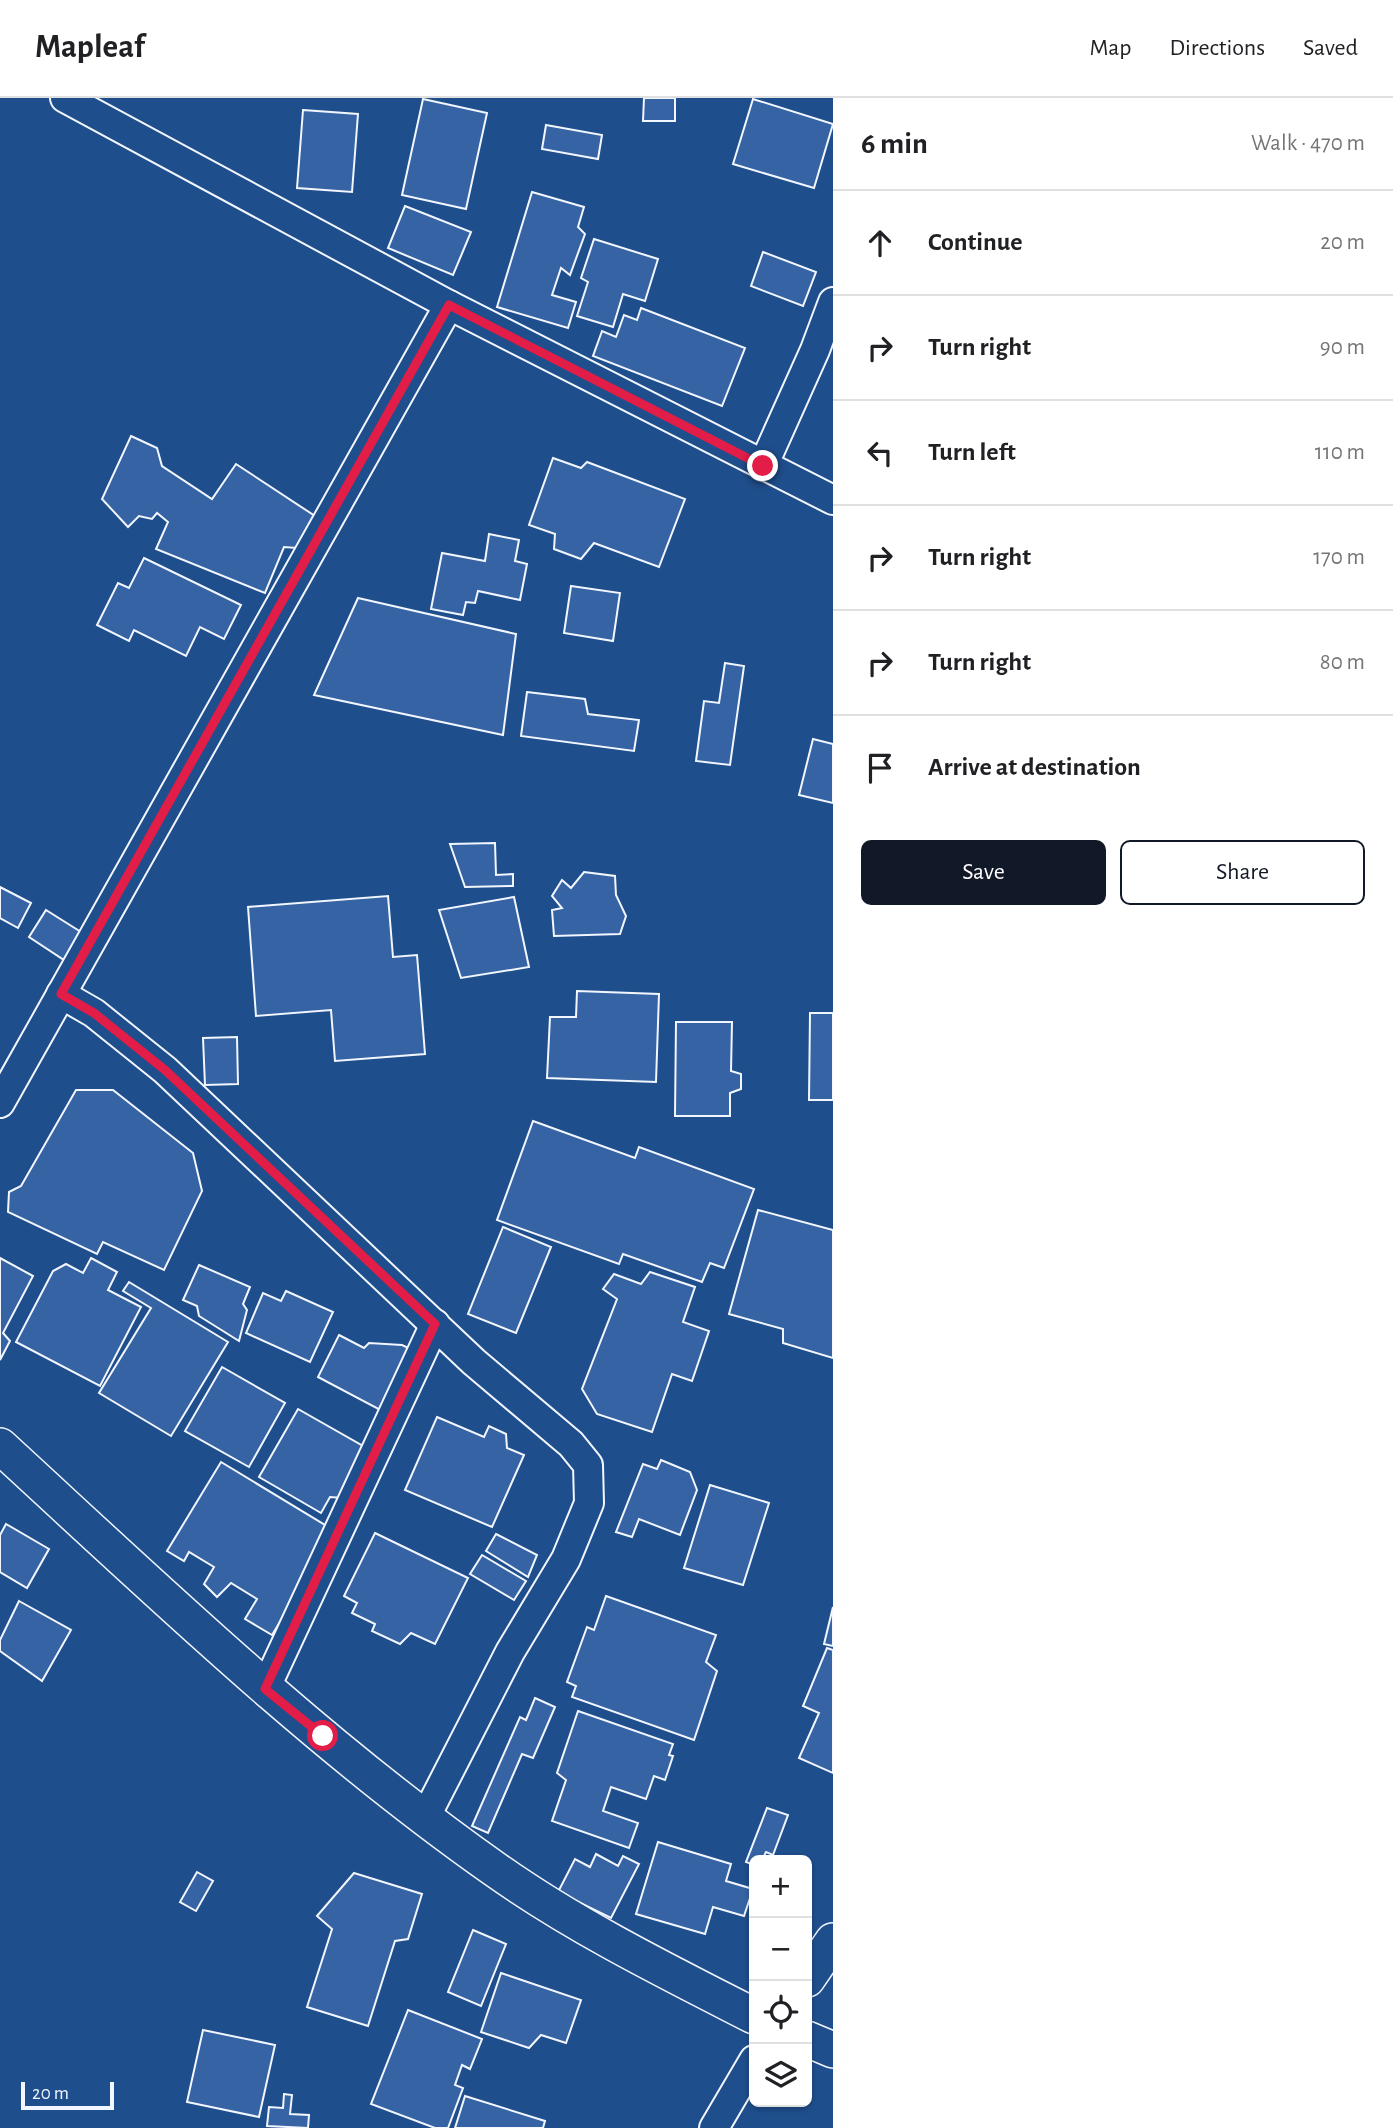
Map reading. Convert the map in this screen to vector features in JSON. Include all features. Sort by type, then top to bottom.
[{"type":"street","points":[[65,98],[449,305],[833,500]]},
{"type":"street","points":[[763,466],[815,351],[833,302]]},
{"type":"street","points":[[0,1103],[449,305]]},
{"type":"street","points":[[61,994],[94,1013],[165,1070],[474,1362],[571,1444],[588,1465],[589,1503],[566,1559],[510,1652],[426,1816]]},
{"type":"street","points":[[265,1689],[435,1324]]},
{"type":"street","points":[[0,1446],[265,1689],[497,1870],[631,1953],[749,2013]]},
{"type":"street","points":[[812,1972],[833,1941]]},
{"type":"street","points":[[812,2041],[833,2050]]},
{"type":"street","points":[[714,2128],[749,2068]]},
{"type":"building","points":[[644,98],[675,98],[675,121],[643,121]]},
{"type":"building","points":[[423,99],[487,113],[466,209],[402,195]]},
{"type":"building","points":[[753,99],[833,124],[814,188],[733,164]]},
{"type":"building","points":[[303,110],[358,114],[352,192],[297,188]]},
{"type":"building","points":[[546,125],[602,135],[598,159],[542,149]]},
{"type":"building","points":[[532,192],[584,207],[578,227],[585,234],[570,275],[561,268],[552,295],[576,302],[568,328],[497,307]]},
{"type":"building","points":[[405,206],[471,232],[453,275],[388,248]]},
{"type":"building","points":[[594,239],[658,259],[645,301],[623,294],[613,327],[577,316],[588,282],[581,278]]},
{"type":"building","points":[[763,252],[816,272],[803,306],[751,286]]},
{"type":"building","points":[[641,308],[745,348],[722,406],[593,356],[602,331],[616,337],[624,315],[637,320]]},
{"type":"building","points":[[131,436],[157,448],[162,466],[212,499],[236,464],[318,518],[297,548],[284,547],[265,593],[156,549],[168,522],[157,513],[152,519],[139,516],[128,527],[102,499]]},
{"type":"building","points":[[553,458],[581,468],[587,462],[685,499],[659,567],[594,543],[581,559],[554,549],[555,534],[529,525]]},
{"type":"building","points":[[489,534],[519,540],[515,561],[527,564],[520,600],[478,591],[475,603],[466,602],[463,615],[431,609],[442,553],[485,561]]},
{"type":"building","points":[[144,558],[241,605],[224,639],[200,627],[186,656],[134,630],[129,641],[97,625],[118,583],[129,588]]},
{"type":"building","points":[[571,586],[620,593],[613,641],[564,633]]},
{"type":"building","points":[[358,598],[516,634],[503,735],[314,695]]},
{"type":"building","points":[[725,663],[744,666],[730,765],[696,761],[704,701],[719,703]]},
{"type":"building","points":[[527,692],[585,699],[588,714],[639,720],[634,751],[521,736]]},
{"type":"building","points":[[813,739],[833,744],[833,803],[799,795]]},
{"type":"building","points":[[495,843],[496,875],[513,874],[513,886],[465,887],[450,844]]},
{"type":"building","points":[[584,872],[615,876],[616,895],[626,916],[620,934],[554,936],[552,910],[562,908],[552,896],[562,880],[571,888]]},
{"type":"building","points":[[0,887],[31,903],[18,928],[0,918]]},
{"type":"building","points":[[388,896],[393,957],[417,955],[425,1054],[335,1061],[331,1010],[256,1016],[248,907]]},
{"type":"building","points":[[514,897],[529,967],[461,978],[439,910]]},
{"type":"building","points":[[46,910],[81,932],[64,960],[29,937]]},
{"type":"building","points":[[577,991],[659,994],[656,1082],[547,1078],[550,1017],[576,1017]]},
{"type":"building","points":[[810,1013],[833,1013],[833,1100],[809,1100]]},
{"type":"building","points":[[676,1022],[732,1022],[731,1071],[741,1074],[741,1089],[730,1093],[730,1116],[675,1116]]},
{"type":"building","points":[[237,1037],[238,1084],[205,1085],[203,1038]]},
{"type":"building","points":[[76,1090],[113,1090],[193,1153],[202,1191],[164,1270],[103,1242],[97,1254],[8,1212],[9,1192],[21,1186]]},
{"type":"building","points":[[533,1121],[635,1158],[639,1147],[754,1189],[724,1268],[710,1263],[702,1282],[623,1254],[619,1264],[497,1220]]},
{"type":"building","points":[[758,1210],[833,1230],[833,1358],[783,1343],[783,1329],[729,1314]]},
{"type":"building","points":[[503,1227],[551,1247],[516,1333],[468,1314]]},
{"type":"building","points":[[0,1258],[33,1276],[3,1333],[10,1341],[0,1360]]},
{"type":"building","points":[[91,1258],[117,1272],[108,1290],[141,1307],[100,1386],[16,1342],[53,1271],[66,1264],[83,1273]]},
{"type":"building","points":[[199,1265],[250,1287],[243,1304],[247,1310],[239,1341],[199,1316],[197,1306],[183,1300]]},
{"type":"building","points":[[650,1272],[695,1287],[683,1322],[709,1331],[692,1381],[672,1374],[652,1432],[597,1414],[582,1389],[617,1299],[603,1289],[614,1274],[641,1284]]},
{"type":"building","points":[[129,1282],[228,1342],[171,1436],[99,1393],[151,1308],[123,1291]]},
{"type":"building","points":[[286,1291],[333,1312],[310,1362],[246,1333],[263,1293],[281,1301]]},
{"type":"building","points":[[339,1335],[364,1348],[369,1343],[402,1345],[415,1351],[384,1412],[318,1377]]},
{"type":"building","points":[[222,1367],[285,1403],[249,1467],[185,1431]]},
{"type":"building","points":[[298,1409],[363,1446],[343,1498],[330,1497],[321,1513],[259,1477]]},
{"type":"building","points":[[437,1417],[484,1437],[489,1426],[506,1434],[507,1448],[524,1455],[492,1527],[405,1490]]},
{"type":"building","points":[[661,1460],[690,1472],[697,1490],[680,1535],[639,1519],[632,1537],[616,1532],[643,1464],[657,1469]]},
{"type":"building","points":[[221,1462],[335,1531],[272,1635],[245,1619],[257,1599],[231,1583],[217,1597],[204,1584],[214,1567],[189,1552],[184,1561],[167,1551]]},
{"type":"building","points":[[710,1485],[769,1503],[743,1585],[684,1568]]},
{"type":"building","points":[[6,1524],[49,1549],[27,1588],[0,1572],[0,1535]]},
{"type":"building","points":[[375,1533],[468,1578],[435,1644],[411,1633],[400,1644],[372,1631],[375,1624],[352,1613],[357,1603],[344,1596]]},
{"type":"building","points":[[496,1534],[537,1555],[528,1577],[486,1551]]},
{"type":"building","points":[[482,1555],[526,1581],[514,1600],[470,1574]]},
{"type":"building","points":[[606,1596],[716,1635],[706,1662],[717,1671],[694,1740],[572,1697],[576,1686],[567,1682],[587,1627],[594,1630]]},
{"type":"building","points":[[19,1601],[71,1630],[42,1681],[0,1651],[0,1640]]},
{"type":"building","points":[[833,1607],[833,1646],[824,1644]]},
{"type":"building","points":[[827,1648],[833,1650],[833,1773],[799,1758],[819,1713],[803,1706]]},
{"type":"building","points":[[535,1698],[555,1707],[533,1758],[522,1754],[488,1833],[472,1826],[520,1717],[526,1720]]},
{"type":"building","points":[[578,1711],[673,1744],[669,1755],[673,1756],[665,1780],[654,1776],[646,1799],[611,1787],[603,1811],[638,1823],[629,1848],[552,1821],[566,1780],[557,1773]]},
{"type":"building","points":[[767,1808],[788,1815],[773,1855],[766,1852],[764,1855],[749,1855],[749,1863],[746,1862]]},
{"type":"building","points":[[658,1842],[731,1864],[726,1881],[749,1888],[749,1901],[744,1916],[713,1907],[705,1934],[636,1914]]},
{"type":"building","points":[[596,1854],[618,1866],[623,1856],[639,1864],[611,1918],[558,1892],[575,1859],[590,1867]]},
{"type":"building","points":[[197,1872],[213,1881],[196,1911],[180,1902]]},
{"type":"building","points":[[354,1873],[422,1894],[408,1939],[395,1941],[368,2026],[307,2007],[332,1929],[317,1916]]},
{"type":"building","points":[[473,1930],[506,1944],[481,2006],[448,1992]]},
{"type":"building","points":[[501,1973],[581,2000],[566,2043],[541,2035],[529,2048],[481,2032]]},
{"type":"building","points":[[408,2010],[482,2039],[470,2069],[462,2065],[455,2085],[463,2088],[448,2128],[435,2128],[371,2104]]},
{"type":"building","points":[[203,2030],[275,2045],[259,2117],[187,2102]]},
{"type":"building","points":[[284,2094],[292,2095],[290,2114],[309,2115],[308,2128],[267,2126],[269,2107],[283,2108]]},
{"type":"building","points":[[465,2096],[545,2121],[543,2128],[455,2128]]},
{"type":"route","points":[[323,1736],[265,1689],[435,1324],[165,1070],[94,1013],[61,994],[449,305],[763,466]]}]
